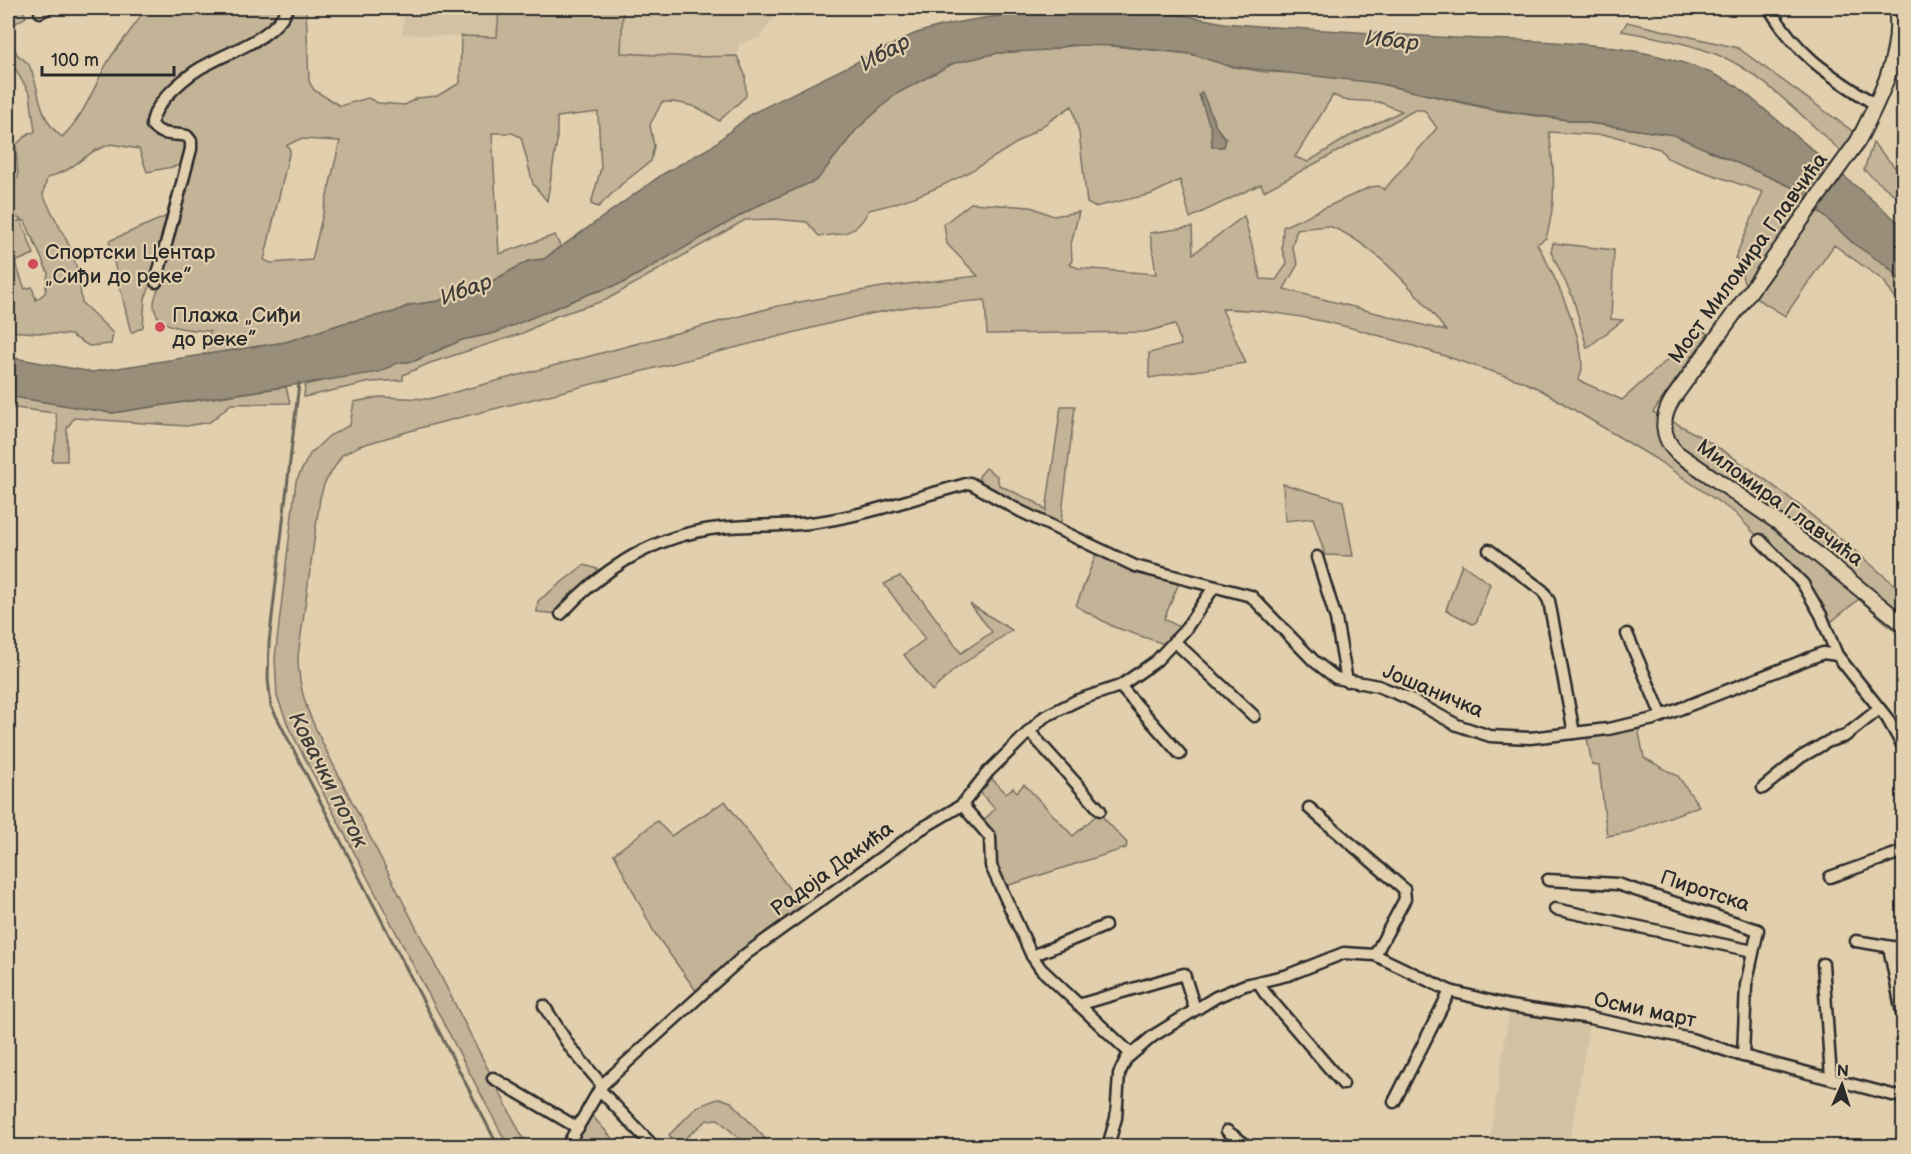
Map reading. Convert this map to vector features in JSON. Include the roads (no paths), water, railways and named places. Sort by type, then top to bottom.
[{"type":"street","points":[[156,282],[191,141],[187,136],[162,134],[156,130],[152,125],[155,109],[184,80],[208,63],[247,47],[283,18],[288,8]]},
{"type":"street","points":[[1769,8],[1791,41],[1808,60],[1876,105]]},
{"type":"street","points":[[1890,8],[1900,12]]},
{"type":"street","name":"Мост Миломира Главчића","points":[[1672,400],[1858,141],[1876,105],[1892,63],[1900,12]]},
{"type":"street","name":"Миломира Главчића","points":[[1672,400],[1665,414],[1664,430],[1668,443],[1677,453],[1779,523],[1904,626]]},
{"type":"street","name":"Јошаничка","points":[[561,614],[619,564],[648,547],[674,537],[706,530],[811,523],[970,483],[1020,511],[1135,566],[1251,596],[1314,661],[1336,678],[1378,686],[1408,698],[1457,725],[1490,736],[1530,738],[1608,729],[1662,716],[1740,688],[1823,653],[1837,655]]},
{"type":"street","points":[[1760,540],[1803,584],[1821,615],[1837,655],[1878,710],[1887,718],[1904,748]]},
{"type":"street","points":[[1489,550],[1543,591],[1549,601],[1574,733]]},
{"type":"street","points":[[1317,557],[1336,619],[1347,681]]},
{"type":"street","points":[[1131,1054],[1041,969],[1032,956],[991,866],[990,837],[962,805],[988,772],[1044,717],[1078,700],[1120,686],[1156,661],[1174,641],[1214,587]]},
{"type":"street","points":[[1627,634],[1662,716]]},
{"type":"street","points":[[1174,641],[1254,716]]},
{"type":"street","points":[[1120,686],[1180,753]]},
{"type":"street","points":[[1763,788],[1802,756],[1829,741],[1845,736],[1878,710]]},
{"type":"street","points":[[1029,731],[1100,810]]},
{"type":"street","name":"Радоја Дакића","points":[[567,1146],[601,1088],[746,954],[921,829],[962,805]]},
{"type":"street","points":[[1309,808],[1404,889],[1405,899],[1375,955]]},
{"type":"street","points":[[1830,877],[1904,851]]},
{"type":"street","name":"Пиротска","points":[[1548,880],[1617,884],[1707,911],[1758,930],[1746,985],[1743,1056]]},
{"type":"street","points":[[1555,909],[1753,951]]},
{"type":"street","points":[[1032,956],[1105,926]]},
{"type":"street","points":[[1856,941],[1904,950]]},
{"type":"street","points":[[1889,947],[1904,1023]]},
{"type":"street","name":"Осми март","points":[[1108,1146],[1116,1118],[1119,1074],[1131,1054],[1195,1009],[1236,988],[1288,975],[1344,953],[1375,955],[1450,991],[1510,1006],[1590,1018],[1691,1039],[1743,1056],[1904,1098]]},
{"type":"street","points":[[1823,964],[1830,1078]]},
{"type":"street","points":[[1078,1005],[1184,974],[1195,1009]]},
{"type":"street","points":[[1259,982],[1264,992],[1343,1084]]},
{"type":"street","points":[[1394,1102],[1450,991]]},
{"type":"street","points":[[544,1006],[570,1047],[601,1088],[653,1146]]},
{"type":"street","points":[[493,1078],[578,1128]]},
{"type":"street","points":[[1227,1131],[1248,1146]]},
{"type":"water","name":"Ибар","points":[[1089,8],[1146,8],[1224,23],[1258,26],[1600,46],[1637,51],[1707,71],[1738,87],[1903,226],[1903,283],[1887,266],[1854,244],[1794,188],[1674,135],[1493,109],[1376,83],[1229,66],[1191,54],[1120,46],[1070,45],[1049,50],[998,53],[954,63],[896,94],[856,130],[817,180],[757,206],[623,283],[589,294],[495,333],[462,340],[414,361],[397,363],[379,372],[112,413],[8,396],[8,357],[92,372],[286,342],[344,323],[394,312],[410,305],[439,301],[469,286],[480,288],[528,261],[544,259],[663,174],[711,147],[751,114],[914,34],[957,22]]},
{"type":"water","points":[[1202,92],[1217,128],[1226,139],[1224,147],[1212,147],[1211,129],[1199,95]]},
{"type":"waterway","name":"Ковачки поток","points":[[299,383],[269,643],[268,679],[271,706],[498,1146]]},
{"type":"place","name":"Спортски Центар „Сиђи до реке”","points":[[33,264]]},
{"type":"place","name":"Плажа „Сиђи до реке”","points":[[160,327]]}]
